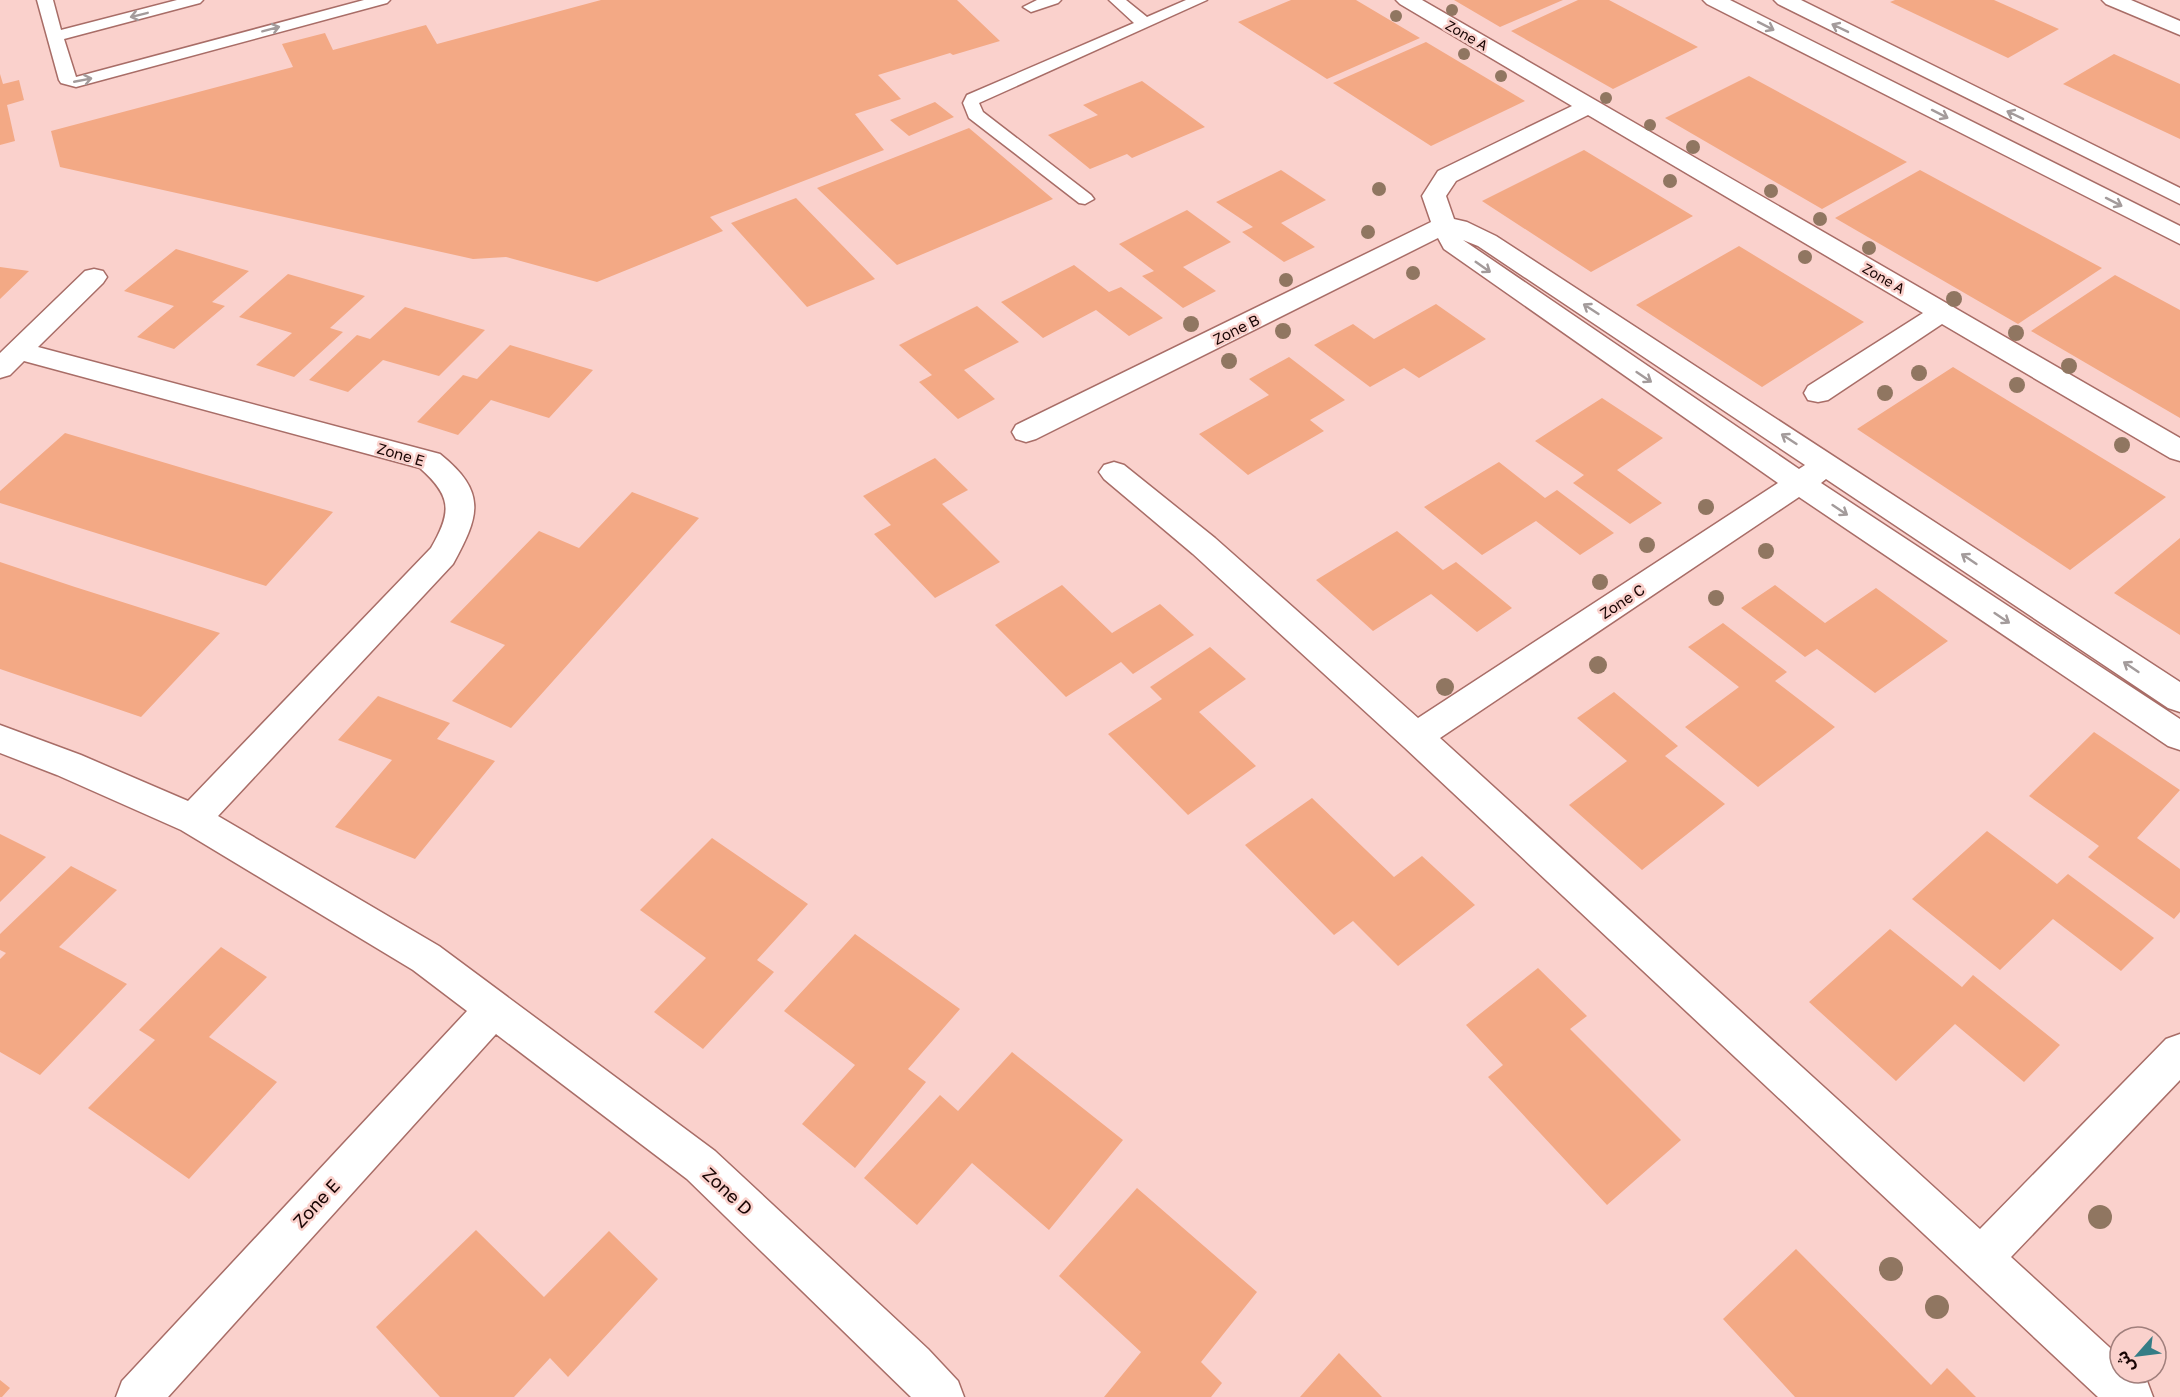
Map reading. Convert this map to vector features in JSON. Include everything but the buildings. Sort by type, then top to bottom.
[{"type":"street","name":"Zone A","points":[[1407,0],[2180,451]]},
{"type":"street","points":[[1714,0],[2180,236]]},
{"type":"street","points":[[1785,0],[2180,197]]},
{"type":"street","points":[[2113,0],[2180,29]]},
{"type":"street","points":[[1588,106],[1447,176],[1434,197],[1435,210],[1448,234],[1462,252],[1799,483],[2180,736]]},
{"type":"street","points":[[2023,156],[2056,135]]},
{"type":"street","points":[[1445,225],[1458,227],[1487,241],[2180,699]]},
{"type":"street","name":"Zone B","points":[[1026,432],[1445,225]]},
{"type":"street","points":[[9,360],[94,277]]},
{"type":"street","points":[[1818,393],[1942,312]]},
{"type":"street","name":"Zone E","points":[[9,360],[430,461],[451,477],[461,498],[460,526],[442,556],[193,819]]},
{"type":"street","name":"Zone C","points":[[1416,736],[1827,465]]},
{"type":"street","points":[[1114,472],[1204,546],[1416,736],[2131,1397]]},
{"type":"street","name":"Zone D","points":[[0,739],[69,765],[193,819],[426,958],[701,1165],[912,1365],[942,1397]]},
{"type":"street","name":"Zone E","points":[[138,1397],[494,1009]]},
{"type":"street","points":[[1981,1258],[2180,1052]]},
{"type":"lane","points":[[45,0],[67,80],[76,82],[382,0]]},
{"type":"lane","points":[[54,37],[195,0]]},
{"type":"lane","points":[[1031,7],[1053,0]]},
{"type":"lane","points":[[1117,0],[1145,24]]},
{"type":"lane","points":[[1084,199],[975,114],[971,103],[979,94],[1200,0]]}]
